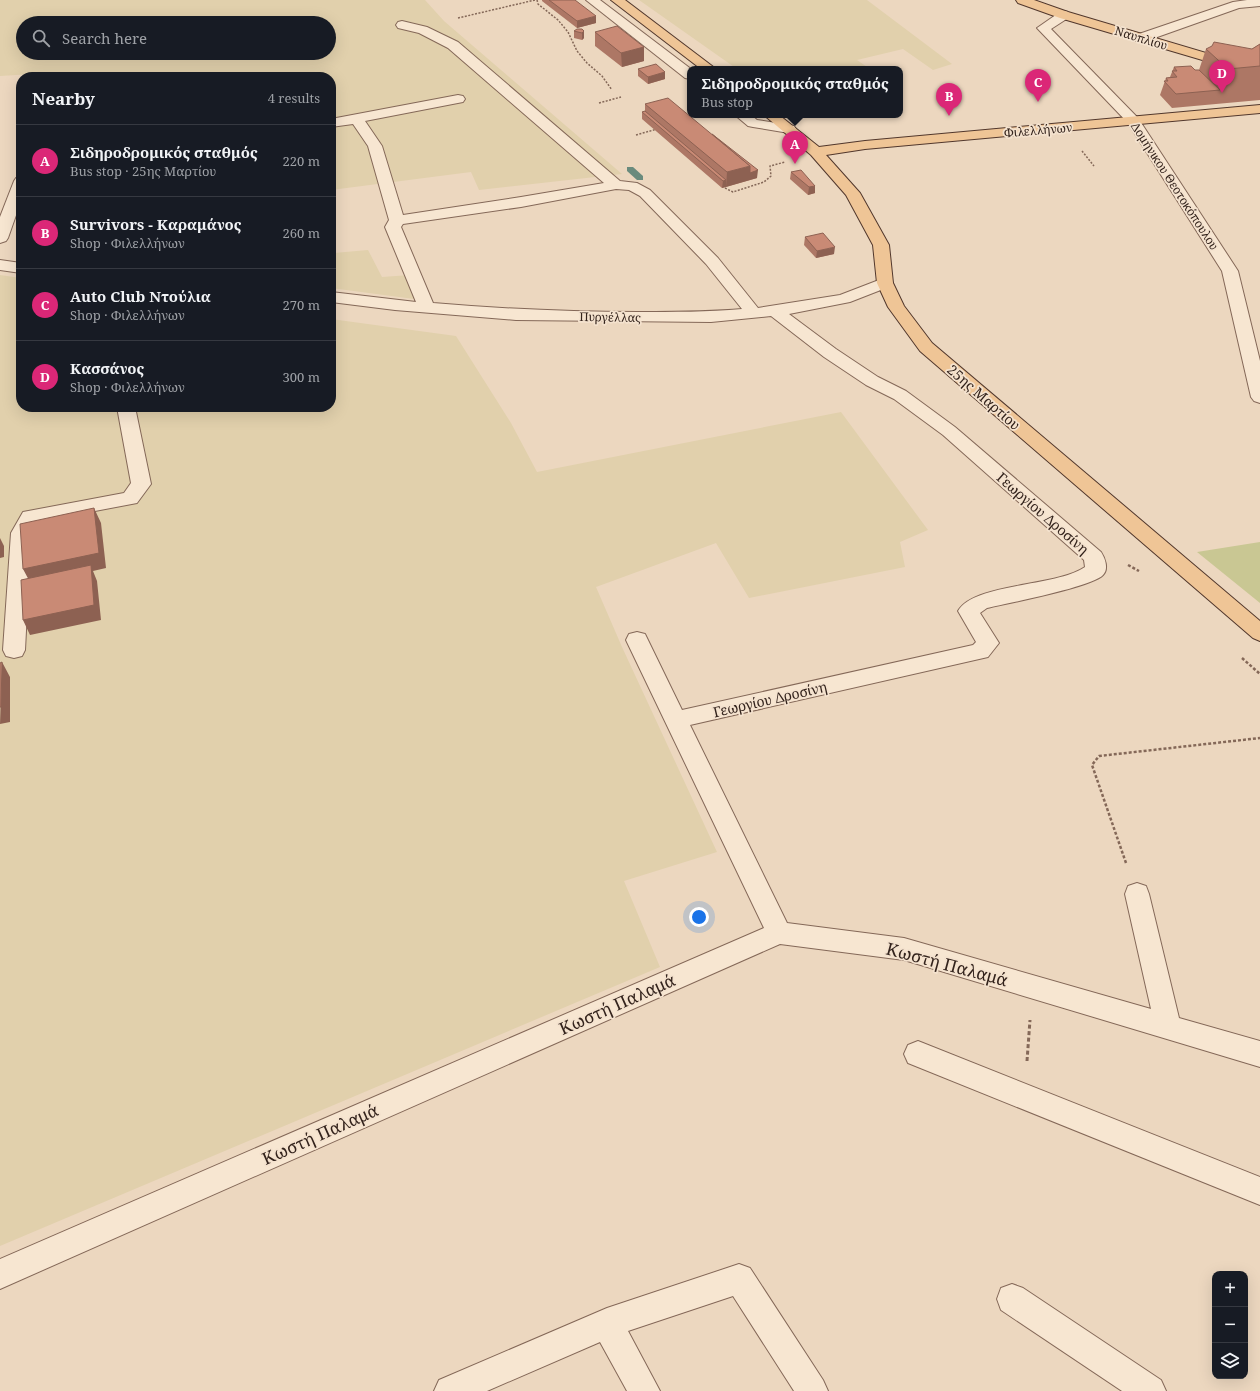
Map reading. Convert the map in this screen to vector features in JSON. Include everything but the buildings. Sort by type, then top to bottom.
[{"type":"main road","points":[[617,0],[705,66]]},
{"type":"main road","name":"Ναυπλίου","points":[[1022,0],[1064,15],[1260,73]]},
{"type":"main road","name":"Φιλελλήνων","points":[[816,152],[865,145],[1260,109]]},
{"type":"main road","name":"25ης Μαρτίου","points":[[775,118],[816,152],[853,193],[881,245],[885,282],[896,307],[926,348],[1260,633]]},
{"type":"street","points":[[592,0],[687,73]]},
{"type":"street","points":[[1141,38],[1233,3],[1260,2]]},
{"type":"street","name":"Δομήνικου Θεοτοκόπουλου","points":[[1064,15],[1043,28],[1133,121],[1230,271],[1260,398]]},
{"type":"street","points":[[402,25],[423,30],[453,45],[616,185]]},
{"type":"street","points":[[336,122],[458,98]]},
{"type":"street","points":[[746,118],[753,123],[789,129]]},
{"type":"street","points":[[357,119],[375,146],[397,220],[393,227],[426,307]]},
{"type":"street","points":[[397,220],[520,202],[616,185],[632,186],[644,193],[712,261],[754,313]]},
{"type":"street","points":[[0,238],[16,195]]},
{"type":"street","points":[[0,265],[16,267]]},
{"type":"street","name":"Πυργέλλας","points":[[336,298],[516,315],[711,317],[775,311],[844,299],[885,282]]},
{"type":"street","name":"Γεωργίου Δροσίνη","points":[[675,720],[980,651],[988,642],[968,611],[981,602],[1056,585],[1090,574],[1096,570],[1094,557],[949,431],[900,395],[872,381],[830,353],[775,311]]},
{"type":"street","points":[[14,650],[21,533],[30,517],[130,498],[142,484],[127,412]]},
{"type":"street","points":[[637,640],[779,933]]},
{"type":"street","points":[[1137,894],[1168,1027]]},
{"type":"street","name":"Κωστή Παλαμά","points":[[0,1274],[779,933],[904,949],[1260,1054]]},
{"type":"street","points":[[918,1054],[1260,1191]]},
{"type":"street","points":[[450,1391],[608,1323],[739,1279],[812,1391]]},
{"type":"street","points":[[1012,1299],[1150,1391]]},
{"type":"street","points":[[608,1323],[644,1391]]},
{"type":"path","points":[[457,18],[536,0],[538,4],[558,20],[568,32],[577,51],[587,63],[602,76],[612,90]]},
{"type":"path","points":[[599,103],[621,97]]},
{"type":"path","points":[[636,134],[657,129]]},
{"type":"path","points":[[725,188],[733,192],[764,182],[771,176],[770,166]]},
{"type":"path","points":[[1096,570],[1125,564],[1141,571]]},
{"type":"path","points":[[1236,654],[1260,674]]},
{"type":"path","points":[[1137,894],[1092,765],[1099,756],[1260,738]]},
{"type":"path","points":[[1025,1097],[1032,987]]},
{"type":"shaded area","points":[[0,0],[425,0],[444,21],[622,174],[479,190],[471,172],[336,189],[336,72],[16,72],[16,75],[0,76]]},
{"type":"shaded area","points":[[639,0],[867,0],[952,64],[933,70],[903,49],[857,60],[866,66],[733,66]]},
{"type":"shaded area","points":[[368,250],[382,277],[410,275],[414,299],[336,289],[336,253]]},
{"type":"shaded area","points":[[0,275],[16,277],[16,412],[336,412],[336,320],[456,336],[511,423],[537,472],[841,412],[928,530],[900,542],[905,567],[749,598],[716,543],[596,587],[622,647],[717,852],[624,881],[660,967],[0,1246]]},
{"type":"shaded area","points":[[1260,542],[1260,603],[1197,552]]},
{"type":"waterway","points":[[630,169],[640,178]]},
{"type":"place","name":"Κασσάνος","points":[[1222,93]]},
{"type":"place","name":"Auto Club Ντούλια","points":[[1038,102]]},
{"type":"place","name":"Survivors - Καραμάνος","points":[[949,116]]},
{"type":"place","name":"Σιδηροδρομικός σταθμός","points":[[795,164]]}]
